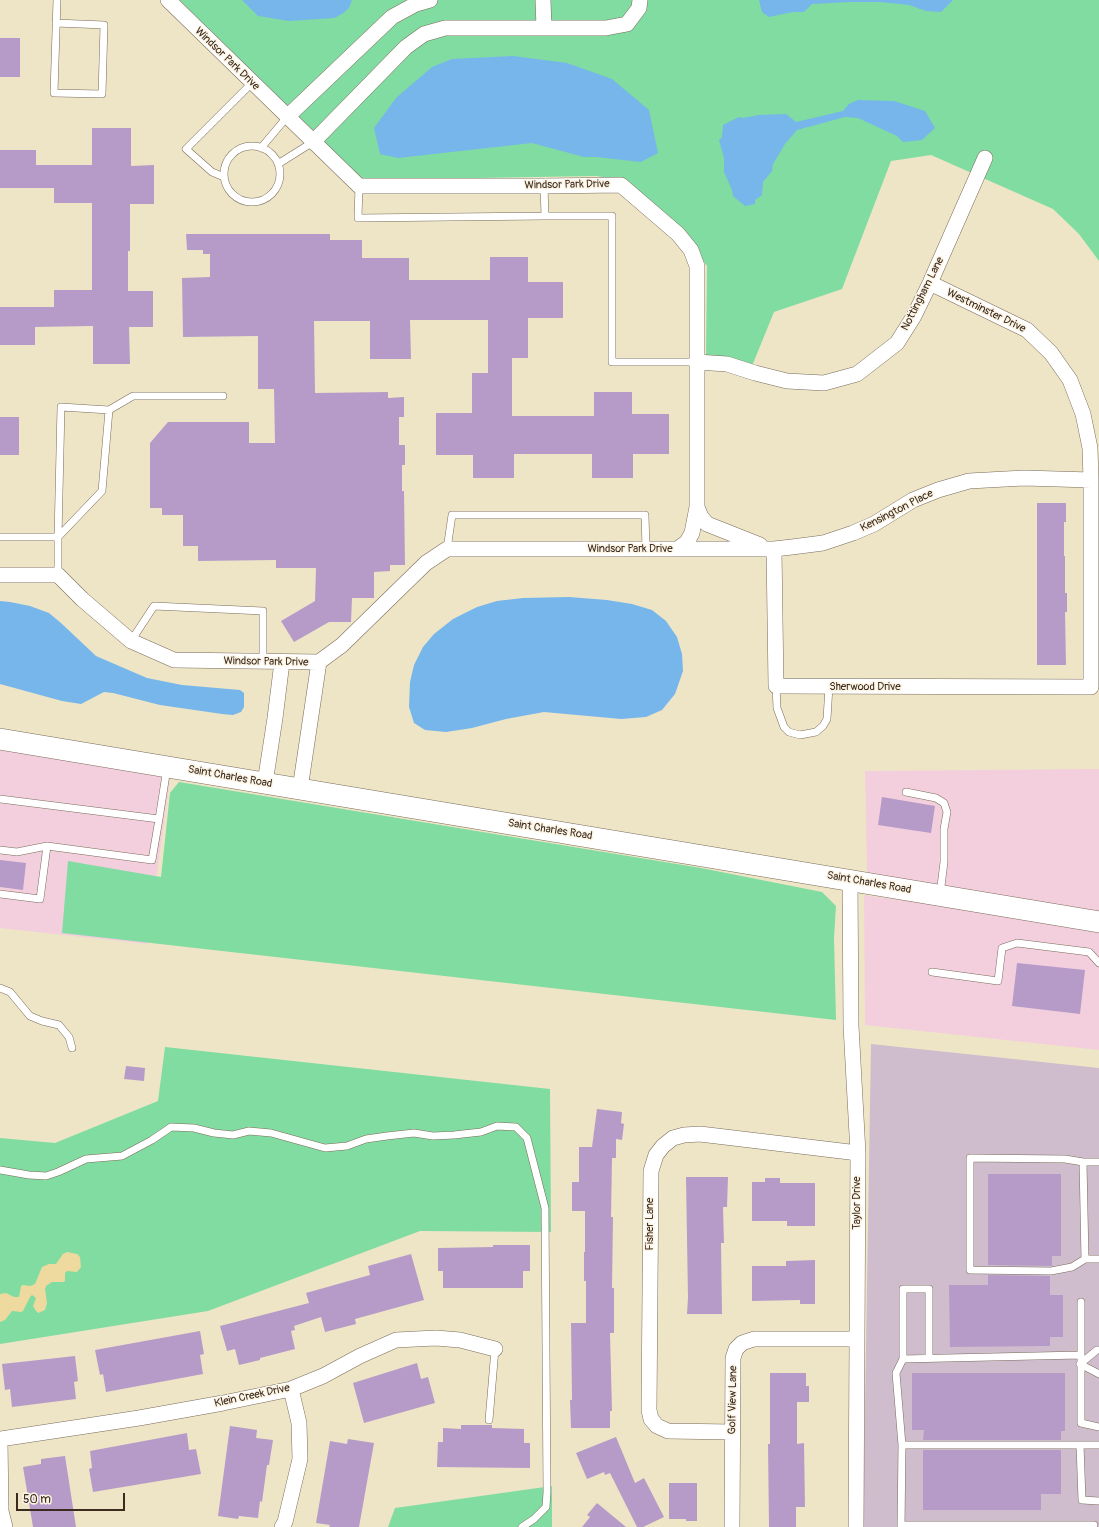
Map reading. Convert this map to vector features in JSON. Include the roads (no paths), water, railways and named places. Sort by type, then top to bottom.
[{"type":"street","name":"Windsor Park Drive","points":[[58,574],[82,599],[132,641],[174,660],[319,662],[342,645],[426,563],[447,549],[679,548],[687,542],[692,533],[697,507],[697,266],[691,250],[678,234],[622,185],[359,186],[168,0]]},
{"type":"street","points":[[287,117],[392,17],[416,4],[430,0]]},
{"type":"street","points":[[543,0],[544,28]]},
{"type":"street","points":[[313,142],[406,47],[424,34],[445,28],[606,28],[627,24],[639,8],[640,0]]},
{"type":"street","name":"Nottingham Lane","points":[[697,362],[727,364],[787,381],[824,383],[857,374],[897,343],[914,316],[930,284],[984,158]]},
{"type":"street","name":"Westminster Drive","points":[[930,284],[1027,330],[1051,353],[1070,380],[1083,414],[1090,448],[1091,687]]},
{"type":"street","name":"Kensington Place","points":[[679,548],[774,549],[823,543],[874,524],[913,500],[969,480],[1024,478],[1091,480]]},
{"type":"street","points":[[697,507],[701,517],[707,524],[750,542],[774,549],[776,686]]},
{"type":"street","points":[[0,574],[58,574]]},
{"type":"street","points":[[265,783],[282,662]]},
{"type":"street","points":[[300,789],[319,662]]},
{"type":"street","name":"Sherwood Drive","points":[[776,686],[1091,687]]},
{"type":"street","name":"Saint Charles Road","points":[[0,739],[1099,922]]},
{"type":"street","name":"Taylor Drive","points":[[850,880],[851,1026],[858,1153],[856,1527]]},
{"type":"street","name":"Fisher Lane","points":[[732,1432],[668,1431],[657,1426],[650,1418],[650,1171],[656,1154],[673,1138],[684,1135],[700,1134],[858,1153]]},
{"type":"street","name":"Klein Creek Drive","points":[[0,1439],[139,1418],[291,1389],[323,1376],[360,1356],[396,1340],[436,1338],[460,1340],[495,1349]]},
{"type":"street","name":"Golf View Lane","points":[[732,1527],[733,1358],[736,1349],[742,1343],[754,1340],[856,1340]]},
{"type":"street","points":[[282,1527],[285,1522],[300,1459],[299,1423],[291,1389]]},
{"type":"street","points":[[0,1439],[0,1511],[5,1527]]},
{"type":"lane","points":[[56,23],[104,24],[102,94],[54,93],[56,23],[57,0]]},
{"type":"lane","points":[[224,177],[212,172],[186,149],[252,83]]},
{"type":"lane","points":[[261,148],[287,117]]},
{"type":"lane","points":[[278,164],[313,142]]},
{"type":"lane","points":[[253,146],[261,148],[271,154],[278,164],[279,180],[277,187],[272,194],[258,202],[243,201],[230,192],[226,185],[224,169],[231,155],[245,147],[253,146]]},
{"type":"lane","points":[[359,186],[358,218],[612,216],[612,362],[697,362]]},
{"type":"lane","points":[[544,186],[545,216]]},
{"type":"lane","points":[[58,574],[61,408],[109,410],[133,396],[223,396]]},
{"type":"lane","points":[[0,538],[58,537],[102,491],[109,410]]},
{"type":"lane","points":[[447,549],[452,515],[645,515],[646,549]]},
{"type":"lane","points":[[132,641],[154,606],[263,611],[263,662]]},
{"type":"lane","points":[[776,686],[777,708],[784,727],[789,732],[800,735],[816,732],[823,726],[827,719],[829,686]]},
{"type":"lane","points":[[0,850],[17,852],[47,846],[152,860],[167,766]]},
{"type":"lane","points":[[906,792],[936,798],[944,802],[947,812],[944,829],[944,862],[940,895]]},
{"type":"lane","points":[[0,799],[159,819]]},
{"type":"lane","points":[[0,894],[40,898],[47,846]]},
{"type":"lane","points":[[932,972],[998,981],[1002,948],[1017,942],[1089,952],[1099,963]]},
{"type":"lane","points":[[0,988],[10,992],[30,1016],[42,1021],[59,1025],[69,1037],[72,1048]]},
{"type":"lane","points":[[0,1170],[29,1175],[46,1176],[86,1159],[122,1156],[152,1140],[171,1127],[194,1128],[214,1133],[233,1135],[249,1131],[271,1133],[325,1148],[347,1146],[366,1139],[414,1133],[433,1136],[454,1135],[481,1132],[497,1126],[516,1127],[527,1138],[545,1208],[546,1507],[534,1519],[522,1527]]},
{"type":"lane","points":[[1099,1162],[1083,1162],[1064,1159],[970,1158],[970,1270],[1051,1271],[1072,1267],[1086,1260],[1099,1259]]},
{"type":"lane","points":[[1083,1162],[1086,1260]]},
{"type":"lane","points":[[928,1358],[929,1289],[903,1289],[903,1359],[896,1373],[902,1445],[901,1526],[1095,1526]]},
{"type":"lane","points":[[1082,1302],[1080,1355],[1081,1423],[1099,1427]]},
{"type":"lane","points":[[489,1420],[495,1349]]},
{"type":"lane","points":[[1080,1364],[1099,1350]]},
{"type":"lane","points":[[903,1359],[1080,1355]]},
{"type":"lane","points":[[1080,1364],[1099,1374]]},
{"type":"lane","points":[[902,1445],[1099,1445]]},
{"type":"lane","points":[[1080,1445],[1082,1500],[1099,1501]]},
{"type":"water","points":[[242,0],[352,0],[349,8],[334,18],[289,21],[258,16]]},
{"type":"water","points":[[759,0],[953,0],[941,12],[926,11],[909,5],[880,2],[849,2],[812,4],[804,12],[793,12],[769,17],[762,12]]},
{"type":"water","points":[[513,56],[567,63],[612,79],[649,110],[658,153],[641,162],[584,157],[532,143],[398,158],[380,154],[374,128],[396,98],[432,67],[452,59]]},
{"type":"water","points":[[858,100],[894,101],[925,111],[935,128],[922,140],[903,142],[897,136],[858,118],[845,117],[797,130],[785,144],[773,164],[772,171],[763,182],[762,195],[755,200],[755,204],[745,206],[733,196],[724,172],[724,158],[719,140],[722,137],[723,125],[739,117],[743,118],[759,115],[786,114],[796,122],[843,111],[849,104]]},
{"type":"water","points":[[569,597],[607,600],[632,604],[652,610],[666,621],[677,637],[682,654],[683,671],[675,694],[662,710],[646,717],[621,719],[544,712],[506,719],[472,728],[446,732],[425,730],[414,723],[409,707],[410,682],[414,665],[423,647],[434,634],[453,619],[477,607],[497,601],[523,598]]},
{"type":"water","points":[[0,601],[30,606],[49,613],[96,656],[147,678],[182,685],[240,690],[244,693],[244,707],[241,712],[233,715],[222,714],[160,705],[104,692],[81,704],[62,701],[0,684]]}]
